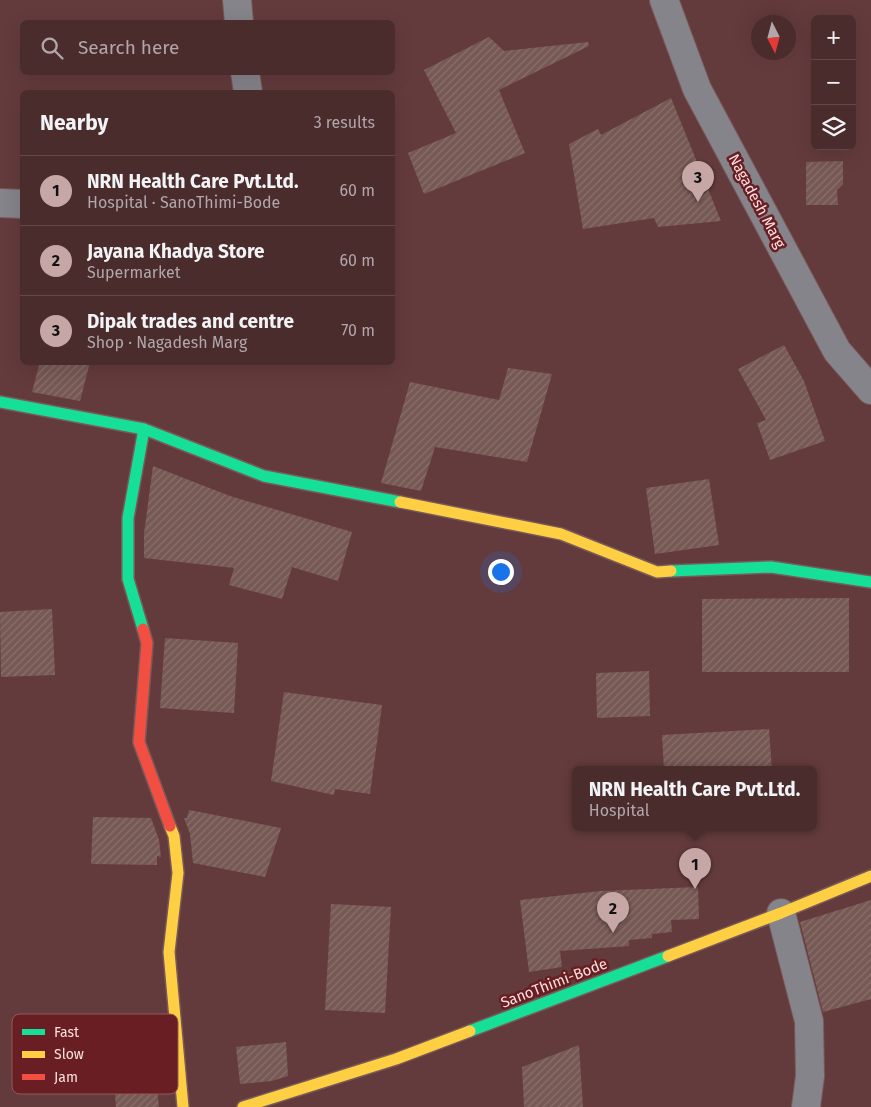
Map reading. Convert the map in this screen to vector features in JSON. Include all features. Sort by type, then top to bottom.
[{"type":"street","points":[[237,0],[239,20]]},
{"type":"street","name":"Nagadesh Marg","points":[[664,0],[697,89],[838,351],[871,390]]},
{"type":"street","points":[[245,75],[248,90]]},
{"type":"street","points":[[0,203],[20,204]]},
{"type":"street","points":[[0,402],[144,429],[264,476],[561,534],[657,572],[770,567],[871,582]]},
{"type":"street","points":[[144,429],[128,518],[128,579],[147,643],[139,742],[174,836],[178,873],[169,952],[175,1014]]},
{"type":"street","name":"SanoThimi-Bode","points":[[243,1107],[396,1058],[781,913],[871,876]]},
{"type":"street","points":[[781,913],[809,1021],[810,1076],[806,1107]]},
{"type":"street","points":[[178,1052],[183,1107]]},
{"type":"building","points":[[489,37],[504,51],[588,42],[589,46],[499,90],[525,153],[424,194],[408,153],[456,133],[424,70]]},
{"type":"building","points":[[671,98],[721,221],[658,227],[654,218],[583,229],[569,144],[598,129],[601,135]]},
{"type":"building","points":[[843,161],[843,184],[837,190],[838,205],[806,205],[806,162]]},
{"type":"building","points":[[784,345],[804,381],[825,441],[770,460],[757,423],[766,420],[738,369]]},
{"type":"building","points":[[39,365],[89,365],[80,401],[32,392]]},
{"type":"building","points":[[508,368],[552,374],[527,462],[435,447],[421,491],[381,483],[410,382],[499,400]]},
{"type":"building","points":[[153,466],[230,496],[352,532],[338,581],[292,567],[282,599],[229,585],[234,568],[144,558],[144,534]]},
{"type":"building","points":[[709,479],[719,545],[655,554],[646,488]]},
{"type":"building","points":[[849,598],[849,672],[702,672],[702,599]]},
{"type":"building","points":[[52,609],[55,675],[1,677],[0,612]]},
{"type":"building","points":[[165,638],[238,643],[234,713],[160,708]]},
{"type":"building","points":[[649,671],[650,716],[597,718],[596,673]]},
{"type":"building","points":[[284,692],[382,705],[370,794],[335,789],[334,795],[271,781]]},
{"type":"building","points":[[769,729],[772,766],[664,766],[662,735]]},
{"type":"building","points":[[189,810],[281,828],[265,877],[193,863],[190,834],[184,818],[187,818]]},
{"type":"building","points":[[93,817],[151,818],[159,840],[161,857],[157,856],[157,865],[91,864]]},
{"type":"building","points":[[698,887],[699,919],[671,920],[672,932],[652,934],[652,938],[629,940],[629,946],[560,951],[562,967],[529,972],[520,900],[600,891]]},
{"type":"building","points":[[871,900],[871,999],[823,1012],[800,922]]},
{"type":"building","points":[[331,904],[391,907],[385,1013],[325,1010]]},
{"type":"building","points":[[286,1042],[288,1076],[272,1081],[240,1084],[236,1047]]},
{"type":"building","points":[[579,1045],[583,1107],[524,1107],[522,1067]]},
{"type":"building","points":[[115,1094],[158,1094],[159,1107],[116,1107]]},
{"type":"traffic: fast","points":[[0,402],[144,429],[264,476],[400,502]]},
{"type":"traffic: fast","points":[[143,629],[128,579],[128,518],[144,429]]},
{"type":"traffic: fast","points":[[671,571],[771,567],[871,582]]},
{"type":"traffic: fast","points":[[470,1031],[668,956]]},
{"type":"traffic: slow","points":[[400,502],[561,534],[657,572],[671,571]]},
{"type":"traffic: slow","points":[[170,826],[174,836],[178,873],[169,952],[175,1014]]},
{"type":"traffic: slow","points":[[668,956],[871,876]]},
{"type":"traffic: slow","points":[[243,1107],[396,1059],[470,1031]]},
{"type":"traffic: slow","points":[[178,1052],[183,1107]]},
{"type":"traffic: jam","points":[[143,629],[147,643],[139,742],[170,826]]},
{"type":"place","name":"Dipak trades and centre","points":[[698,202]]},
{"type":"place","name":"NRN Health Care Pvt.Ltd.","points":[[695,889]]},
{"type":"place","name":"Jayana Khadya Store","points":[[613,933]]}]
